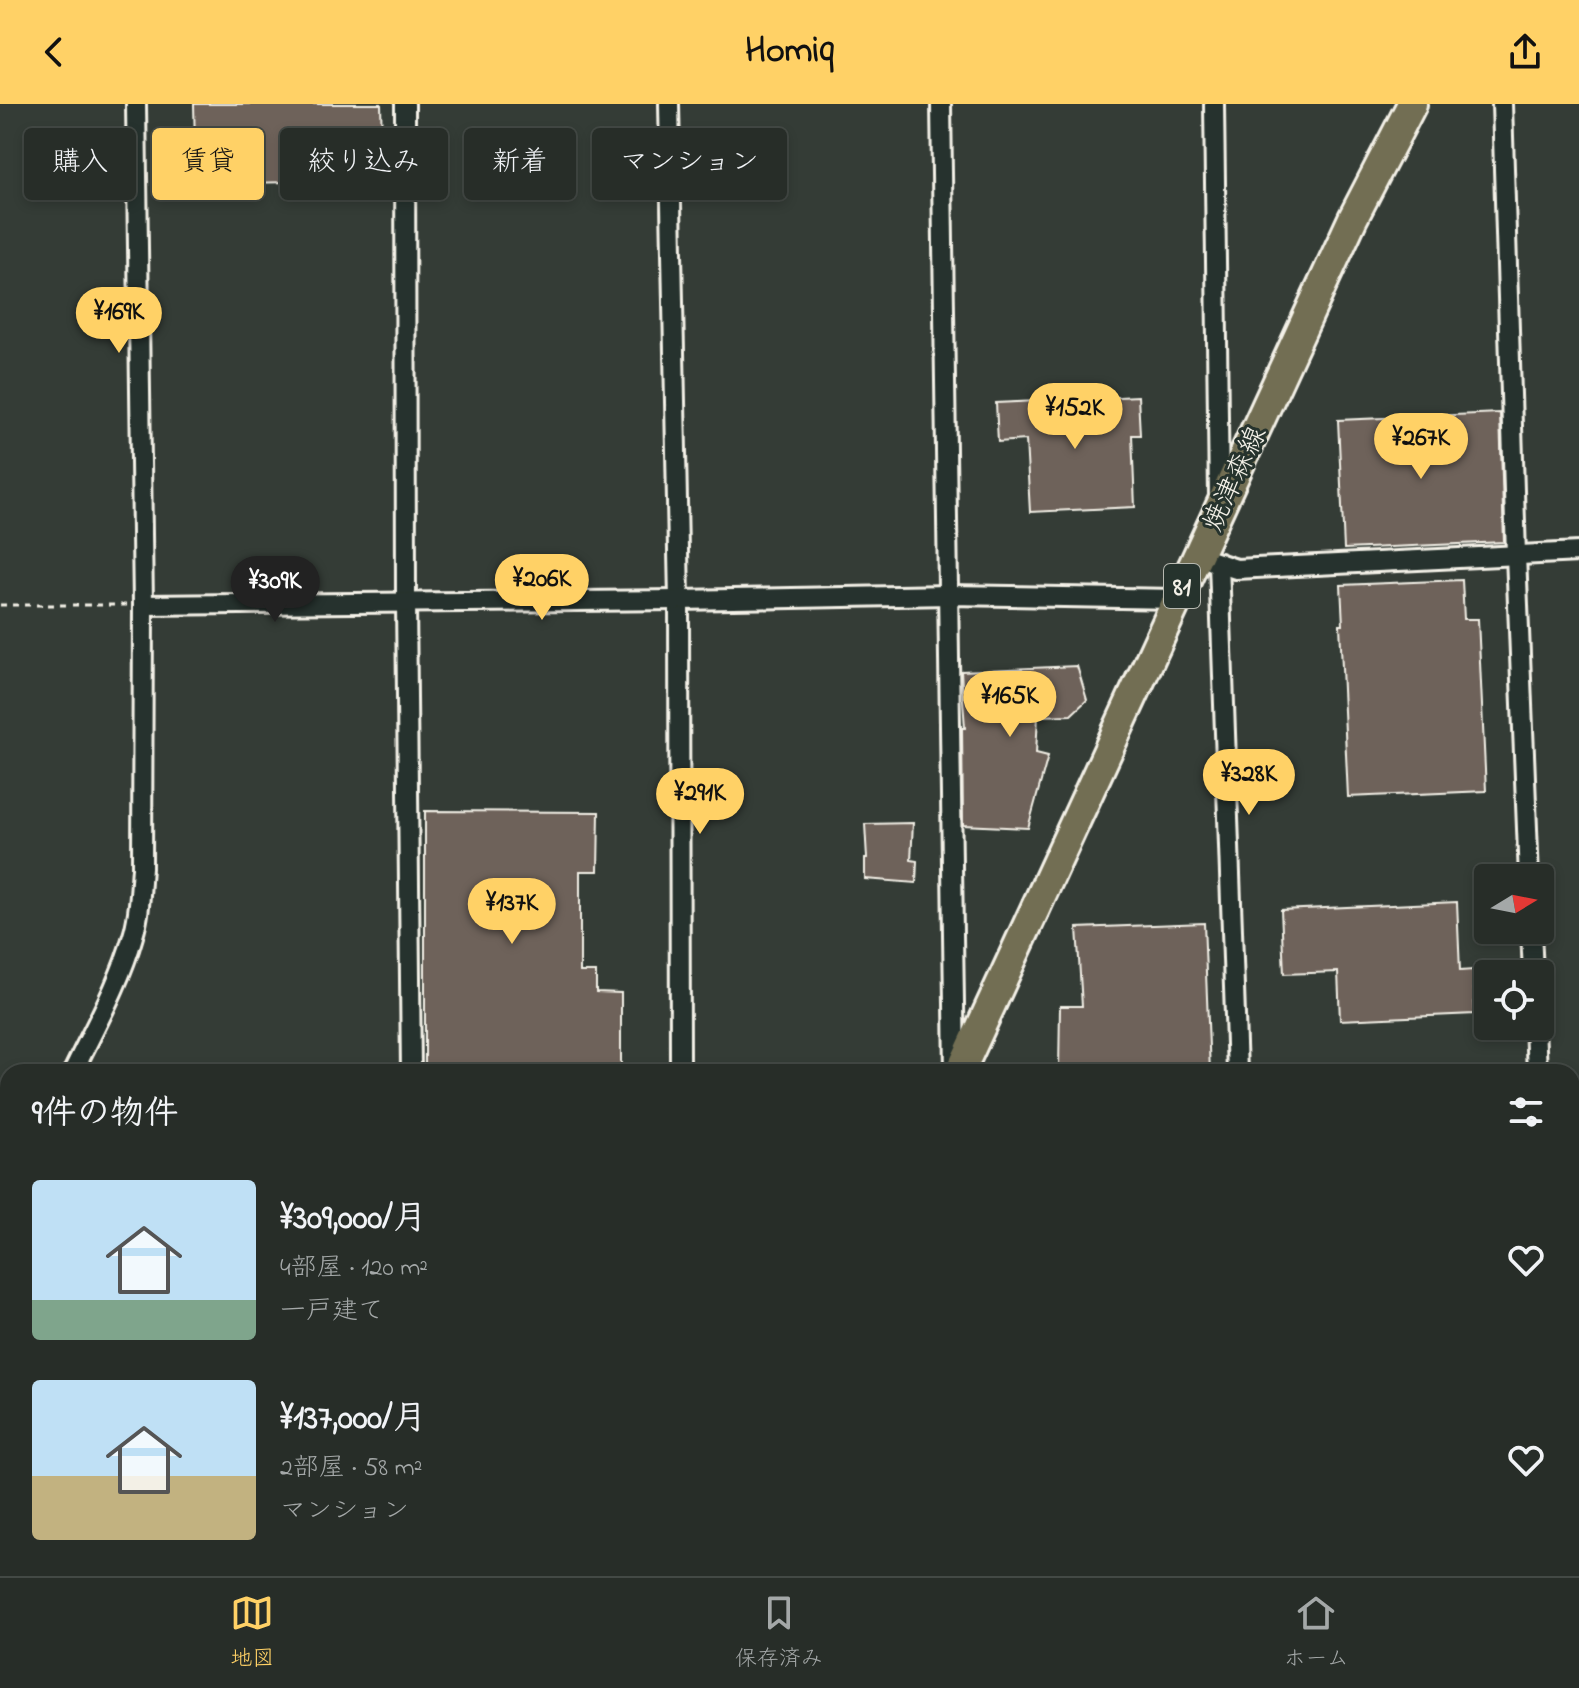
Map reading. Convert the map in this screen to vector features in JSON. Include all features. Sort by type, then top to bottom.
[{"type":"main road","name":"焼津森線","points":[[962,1064],[1177,599],[1217,563],[1220,506],[1353,218],[1412,104]]},
{"type":"street","points":[[77,1064],[134,934],[142,868],[143,605],[136,104]]},
{"type":"street","points":[[405,104],[411,1064]]},
{"type":"street","points":[[669,104],[679,600],[680,1064]]},
{"type":"street","points":[[941,104],[958,1064]]},
{"type":"street","points":[[1214,104],[1220,506]]},
{"type":"street","points":[[1502,104],[1528,864]]},
{"type":"street","points":[[1237,1064],[1217,563],[1579,552]]},
{"type":"street","points":[[143,605],[949,595],[1177,599]]},
{"type":"street","points":[[1536,1040],[1537,1064]]},
{"type":"path","points":[[0,605],[143,605]]},
{"type":"building","points":[[194,104],[381,104],[382,128],[280,128],[280,182],[264,183],[264,128],[195,128]]},
{"type":"building","points":[[1138,396],[1140,435],[1132,435],[1135,507],[1030,512],[1026,440],[998,442],[996,403]]},
{"type":"building","points":[[1500,413],[1504,542],[1344,549],[1338,420]]},
{"type":"building","points":[[1462,580],[1464,619],[1478,619],[1486,791],[1348,797],[1341,585]]},
{"type":"building","points":[[1077,666],[1087,700],[1071,715],[1038,716],[1036,753],[1048,756],[1028,828],[963,825],[962,728],[965,728],[961,671]]},
{"type":"building","points":[[425,811],[599,812],[598,871],[580,871],[580,972],[596,972],[596,992],[621,993],[621,1064],[425,1064]]},
{"type":"building","points":[[913,823],[911,860],[917,861],[916,883],[865,879],[865,824]]},
{"type":"building","points":[[1457,902],[1460,971],[1473,970],[1474,1014],[1340,1020],[1338,972],[1284,974],[1281,910]]},
{"type":"building","points":[[1204,923],[1210,1064],[1059,1064],[1060,1006],[1082,1006],[1077,928]]}]
